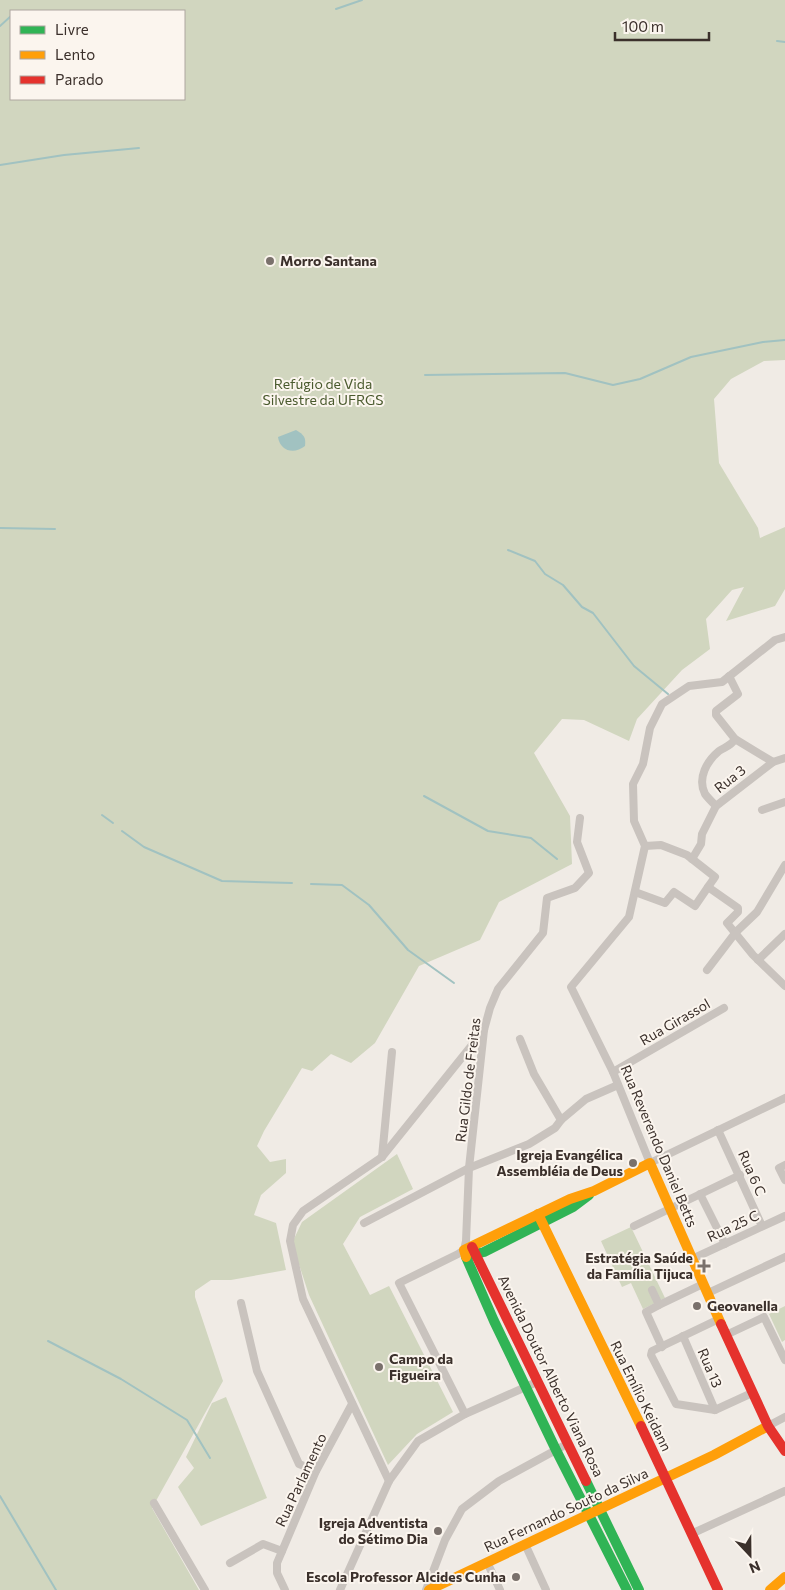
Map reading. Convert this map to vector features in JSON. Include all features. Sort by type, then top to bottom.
[{"type":"street","points":[[644,846],[661,845],[687,855],[716,877],[696,906],[674,892],[665,903],[635,892],[644,846],[634,821],[633,784],[643,764],[650,728],[662,704],[688,686],[722,682],[775,640],[785,637]]},
{"type":"street","points":[[729,676],[738,694],[716,711],[715,714],[735,739],[773,762]]},
{"type":"street","points":[[716,806],[705,793],[703,784],[704,771],[707,764],[719,752],[732,744],[735,739]]},
{"type":"street","name":"Rua 3","points":[[692,859],[701,844],[702,834],[716,806],[773,762],[785,758]]},
{"type":"street","points":[[762,810],[785,802]]},
{"type":"street","name":"Rua Gildo de Freitas","points":[[467,1250],[469,1168],[484,1030],[498,989],[543,933],[547,898],[575,888],[589,873],[577,842],[580,818]]},
{"type":"street","points":[[707,970],[736,932],[757,912],[785,865]]},
{"type":"street","points":[[708,887],[738,910],[727,923],[758,960],[785,986]]},
{"type":"street","name":"Rua Reverendo Daniel Betts","points":[[635,892],[629,917],[571,987],[613,1072],[669,1208],[752,1393],[768,1426],[785,1451]]},
{"type":"street","points":[[758,960],[785,934]]},
{"type":"street","name":"Rua Girassol","points":[[613,1072],[724,1008]]},
{"type":"street","points":[[389,1481],[303,1299],[290,1241],[293,1225],[303,1211],[382,1157],[484,1030]]},
{"type":"street","points":[[520,1039],[534,1074],[561,1120]]},
{"type":"street","points":[[382,1157],[392,1052]]},
{"type":"street","points":[[364,1223],[469,1168],[529,1144],[555,1128],[561,1120],[586,1099],[618,1085]]},
{"type":"street","points":[[465,1414],[399,1283],[467,1250],[540,1218],[570,1199],[594,1191],[785,1098]]},
{"type":"street","name":"Rua 6 C","points":[[718,1130],[762,1226]]},
{"type":"street","points":[[782,1167],[785,1180]]},
{"type":"street","points":[[634,1226],[740,1175]]},
{"type":"street","points":[[700,1194],[725,1244]]},
{"type":"street","name":"Rua 25 C","points":[[692,1259],[785,1216]]},
{"type":"street","name":"Rua Emílio Keidann","points":[[540,1218],[718,1590]]},
{"type":"street","name":"Avenida Doutor Alberto Viana Rosa","points":[[467,1250],[506,1315],[639,1590]]},
{"type":"street","name":"Avenida Doutor Alberto Viana Rosa","points":[[467,1250],[494,1321],[626,1590]]},
{"type":"street","points":[[662,1347],[646,1312],[659,1304],[705,1289],[785,1257]]},
{"type":"street","points":[[652,1290],[659,1304]]},
{"type":"street","points":[[242,1303],[257,1371],[299,1464],[316,1471]]},
{"type":"street","points":[[494,1321],[506,1315]]},
{"type":"street","points":[[726,1335],[764,1317],[785,1360]]},
{"type":"street","points":[[719,1319],[652,1351],[651,1355],[675,1403],[715,1410],[752,1393]]},
{"type":"street","name":"Rua 13","points":[[683,1336],[715,1410]]},
{"type":"street","points":[[340,1590],[389,1481],[418,1441],[465,1414],[537,1382]]},
{"type":"street","name":"Rua Parlamento","points":[[285,1590],[276,1568],[316,1471],[352,1404]]},
{"type":"street","points":[[768,1426],[785,1417]]},
{"type":"street","name":"Rua Fernando Souto da Silva","points":[[427,1590],[714,1455],[768,1426]]},
{"type":"street","points":[[427,1590],[445,1540],[462,1509],[499,1481],[567,1444]]},
{"type":"street","points":[[691,1534],[785,1490]]},
{"type":"street","points":[[154,1503],[205,1590]]},
{"type":"street","points":[[230,1563],[263,1544],[282,1552]]},
{"type":"street","points":[[525,1544],[546,1590]]},
{"type":"street","points":[[487,1562],[500,1590]]},
{"type":"street","points":[[770,1590],[785,1577]]},
{"type":"street","points":[[343,1582],[347,1590]]},
{"type":"green space","name":"Refúgio de Vida Silvestre da UFRGS","points":[[0,0],[785,0],[785,360],[764,361],[731,379],[714,399],[719,463],[758,528],[760,538],[785,527],[785,589],[775,606],[726,621],[744,587],[732,590],[706,619],[710,649],[682,670],[637,719],[629,741],[584,720],[562,719],[534,753],[570,816],[572,864],[499,902],[480,940],[419,966],[375,1043],[351,1063],[331,1054],[312,1071],[302,1068],[264,1131],[257,1146],[270,1162],[286,1159],[286,1173],[261,1195],[254,1215],[276,1223],[286,1270],[231,1280],[211,1280],[195,1291],[195,1297],[223,1381],[152,1508],[199,1590],[0,1590]]},
{"type":"green space","points":[[397,1154],[413,1189],[360,1217],[343,1244],[370,1295],[389,1286],[453,1412],[417,1434],[388,1465],[309,1295],[292,1243],[302,1222]]},
{"type":"green space","points":[[631,1227],[665,1298],[643,1309],[631,1283],[622,1287],[601,1241]]},
{"type":"green space","points":[[785,1306],[785,1340],[782,1342],[769,1314]]},
{"type":"green space","points":[[226,1397],[267,1498],[201,1526],[178,1487],[194,1468],[186,1457],[212,1403]]},
{"type":"water","points":[[296,430],[304,437],[305,446],[301,449],[288,450],[282,446],[278,437]]},
{"type":"waterway","points":[[336,9],[362,0]]},
{"type":"waterway","points":[[0,26],[10,17]]},
{"type":"waterway","points":[[777,41],[785,42]]},
{"type":"waterway","points":[[0,165],[64,155],[139,148]]},
{"type":"waterway","points":[[425,375],[565,373],[613,385],[640,379],[691,357],[763,342],[785,340]]},
{"type":"waterway","points":[[0,528],[55,529]]},
{"type":"waterway","points":[[508,550],[535,561],[545,574],[563,585],[582,607],[593,613],[634,666],[668,694]]},
{"type":"waterway","points":[[424,796],[488,831],[531,838],[557,859]]},
{"type":"waterway","points":[[102,815],[113,823]]},
{"type":"waterway","points":[[122,831],[144,847],[222,881],[292,883]]},
{"type":"waterway","points":[[311,884],[342,885],[369,905],[408,950],[454,983]]},
{"type":"waterway","points":[[48,1341],[121,1379],[187,1420],[210,1458]]},
{"type":"waterway","points":[[0,1496],[56,1590]]},
{"type":"traffic: fast","points":[[471,1255],[484,1252],[573,1207],[589,1195]]},
{"type":"traffic: fast","points":[[466,1257],[494,1321],[556,1450],[627,1590]]},
{"type":"traffic: fast","points":[[586,1481],[639,1590]]},
{"type":"traffic: slow","points":[[466,1257],[464,1250],[570,1199],[594,1191],[650,1163],[721,1324]]},
{"type":"traffic: slow","points":[[538,1214],[641,1426]]},
{"type":"traffic: slow","points":[[429,1590],[714,1455],[768,1426]]},
{"type":"traffic: slow","points":[[770,1590],[785,1577]]},
{"type":"traffic: jam","points":[[472,1247],[586,1481]]},
{"type":"traffic: jam","points":[[721,1324],[768,1426],[785,1451]]},
{"type":"traffic: jam","points":[[641,1426],[718,1590]]},
{"type":"place","name":"Morro Santana","points":[[270,261]]},
{"type":"place","name":"Igreja Evangélica Assembléia de Deus","points":[[633,1163]]},
{"type":"place","name":"Estratégia Saúde da Família Tijuca","points":[[704,1266]]},
{"type":"place","name":"Geovanella","points":[[697,1306]]},
{"type":"place","name":"Campo da Figueira","points":[[379,1367]]},
{"type":"place","name":"Igreja Adventista do Sétimo Dia","points":[[438,1531]]},
{"type":"place","name":"Escola Professor Alcides Cunha","points":[[516,1577]]}]
